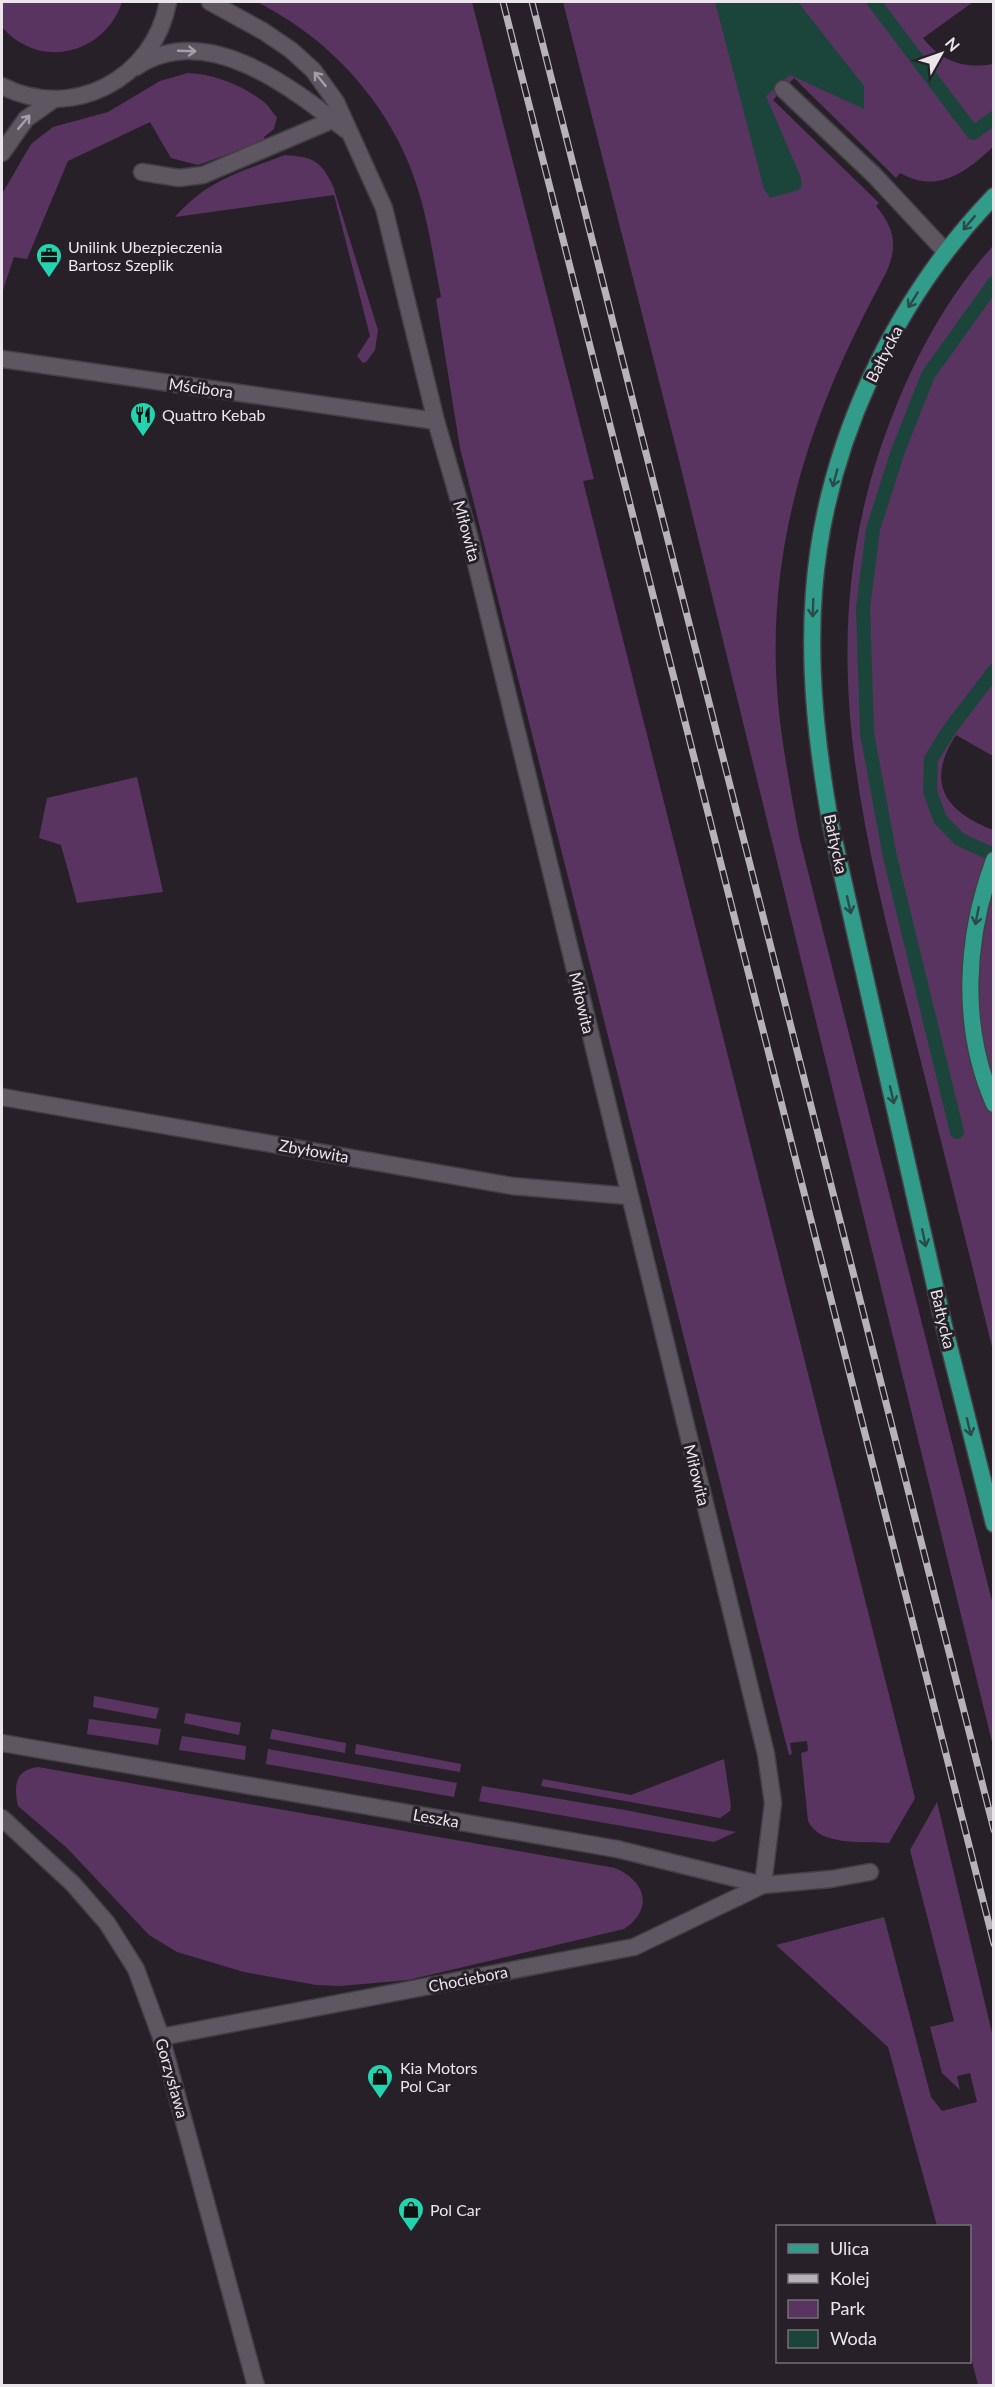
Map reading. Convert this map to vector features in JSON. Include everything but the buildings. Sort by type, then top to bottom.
[{"type":"main road","name":"Bałtycka","points":[[993,196],[945,251],[912,302],[879,360],[846,441],[826,510],[818,550],[812,664],[819,754],[831,826],[944,1326],[993,1524]]},
{"type":"main road","points":[[993,860],[974,931],[970,985],[976,1046],[993,1104]]},
{"type":"street","points":[[133,69],[156,38],[168,2]]},
{"type":"street","name":"Miłowita","points":[[210,2],[263,31],[304,61],[330,92],[341,122],[370,172],[384,208],[436,421],[469,535],[628,1196],[766,1754],[773,1803],[763,1885]]},
{"type":"street","points":[[2,86],[32,97],[77,98],[99,91],[163,53],[179,50],[207,53],[243,64],[279,82],[341,122]]},
{"type":"street","points":[[783,89],[874,175],[945,251]]},
{"type":"street","points":[[2,153],[26,119],[54,99]]},
{"type":"street","points":[[142,172],[179,178],[203,175],[341,122]]},
{"type":"street","name":"Mścibora","points":[[2,359],[436,421]]},
{"type":"street","name":"Zbyłowita","points":[[2,1096],[512,1186],[628,1196]]},
{"type":"street","name":"Leszka","points":[[2,1743],[617,1849],[763,1885],[870,1872]]},
{"type":"street","name":"Gorzysława","points":[[2,1818],[73,1884],[107,1923],[136,1969],[161,2037],[256,2385]]},
{"type":"street","name":"Chociebora","points":[[161,2037],[634,1947],[763,1885]]},
{"type":"green space","points":[[2,2],[122,2],[113,20],[101,34],[86,44],[70,50],[52,52],[34,49],[17,41],[2,27]]},
{"type":"green space","points":[[257,2],[472,2],[594,479],[583,481],[915,1798],[889,1843],[832,1839],[814,1829],[808,1821],[801,1753],[808,1751],[807,1741],[790,1743],[792,1754],[789,1755],[460,448],[436,299],[441,297],[425,215],[412,171],[381,112],[339,60],[313,38]]},
{"type":"green space","points":[[563,2],[973,2],[923,38],[938,53],[954,62],[972,65],[993,64],[993,147],[961,172],[938,181],[913,179],[900,173],[896,178],[794,78],[773,100],[879,203],[876,206],[887,222],[893,238],[892,254],[886,273],[839,367],[820,415],[791,514],[782,564],[777,616],[777,691],[784,753],[799,836],[993,1605],[993,1746],[678,456]]},
{"type":"green space","points":[[188,73],[229,82],[265,103],[277,117],[274,129],[264,137],[265,141],[198,165],[171,158],[150,122],[68,161],[27,259],[14,257],[2,293],[2,194],[31,144],[53,127],[108,112],[160,81]]},
{"type":"green space","points":[[285,155],[309,159],[320,165],[333,186],[378,330],[375,350],[366,362],[363,363],[357,356],[370,336],[334,195],[175,217],[199,194],[225,178]]},
{"type":"green space","points":[[993,246],[993,756],[956,735],[942,767],[941,781],[952,804],[963,814],[993,830],[993,1351],[875,872],[860,795],[850,720],[848,644],[853,567],[868,489],[895,409],[937,323],[963,283]]},
{"type":"green space","points":[[137,777],[163,892],[77,903],[61,845],[39,838],[47,798]]},
{"type":"green space","points":[[94,1696],[159,1708],[156,1719],[93,1707]]},
{"type":"green space","points":[[186,1713],[241,1723],[239,1735],[184,1723]]},
{"type":"green space","points":[[89,1719],[161,1729],[158,1745],[87,1734]]},
{"type":"green space","points":[[272,1729],[346,1743],[345,1753],[270,1739]]},
{"type":"green space","points":[[182,1736],[246,1746],[245,1760],[179,1750]]},
{"type":"green space","points":[[356,1744],[461,1764],[460,1772],[355,1754]]},
{"type":"green space","points":[[268,1749],[457,1783],[454,1797],[266,1764]]},
{"type":"green space","points":[[724,1759],[731,1806],[730,1811],[720,1818],[541,1786],[543,1779],[631,1795]]},
{"type":"green space","points":[[38,1767],[615,1868],[634,1880],[642,1896],[643,1904],[640,1913],[624,1929],[408,1980],[340,1986],[316,1985],[244,1972],[177,1952],[149,1935],[67,1848],[18,1806],[16,1786],[20,1776]]},
{"type":"green space","points":[[482,1786],[625,1810],[736,1832],[714,1842],[479,1801]]},
{"type":"green space","points":[[937,1802],[993,2037],[993,2385],[978,2385],[971,2357],[971,2225],[937,2225],[888,2047],[776,1945],[884,1917],[931,2097],[942,2111],[977,2102],[970,2073],[957,2076],[960,2090],[942,2073],[930,2027],[954,2021],[910,1850]]},
{"type":"water","points":[[715,2],[798,2],[864,86],[864,109],[790,75],[766,96],[801,178],[802,186],[798,190],[770,198],[764,189]]},
{"type":"waterway","points":[[874,2],[973,133],[994,118]]},
{"type":"waterway","points":[[957,1132],[890,857],[867,733],[863,608],[873,529],[898,451],[928,375],[994,283]]},
{"type":"waterway","points":[[994,671],[949,730],[931,759],[930,791],[940,819],[959,839],[994,855]]},
{"type":"railway","points":[[503,2],[994,1944]]},
{"type":"railway","points":[[532,2],[994,1830]]},
{"type":"place","name":"Unilink Ubezpieczenia Bartosz Szeplik","points":[[49,279]]},
{"type":"place","name":"Quattro Kebab","points":[[143,438]]},
{"type":"place","name":"Kia Motors Pol Car","points":[[380,2100]]},
{"type":"place","name":"Pol Car","points":[[411,2233]]}]
